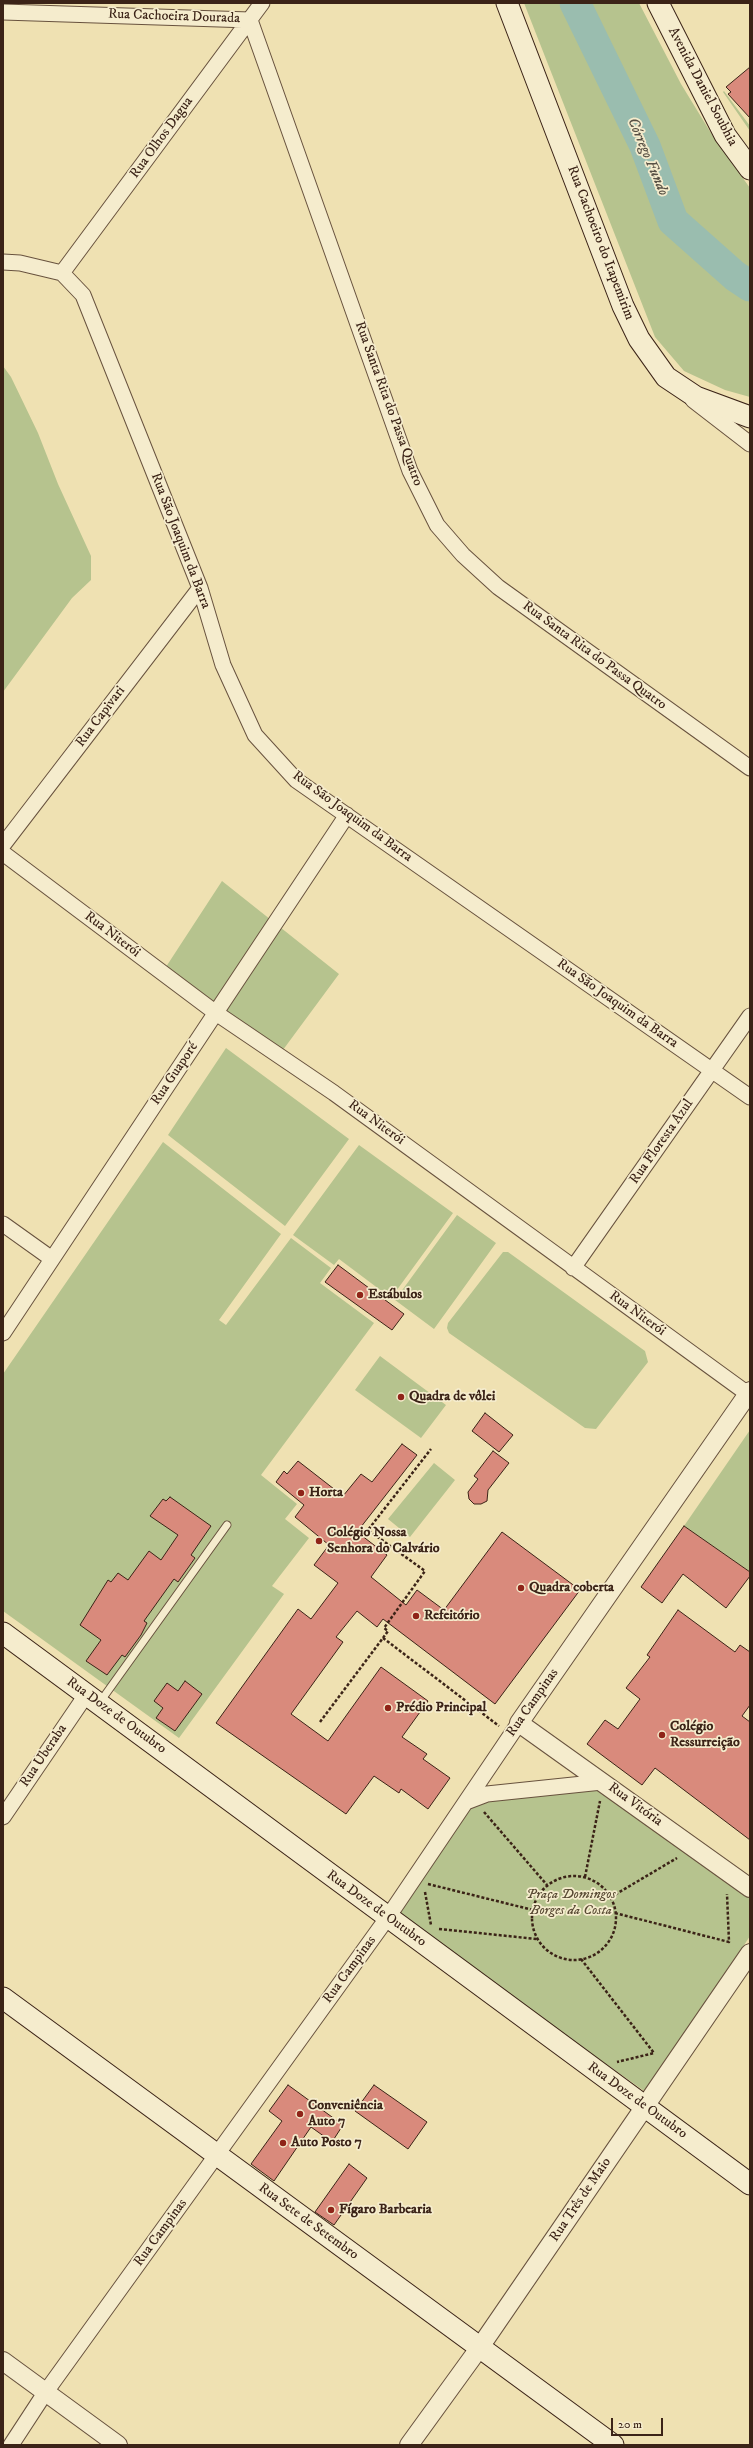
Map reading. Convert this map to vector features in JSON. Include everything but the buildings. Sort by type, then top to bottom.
[{"type":"main road","name":"Rua Cachoeiro do Itapemirim","points":[[507,3],[623,306],[639,339],[666,376]]},
{"type":"main road","name":"Avenida Daniel Soubhia","points":[[658,3],[725,135],[750,169]]},
{"type":"main road","points":[[666,376],[696,397],[750,417]]},
{"type":"main road","name":"Rua Doze de Outubro","points":[[3,1634],[750,2184]]},
{"type":"main road","name":"Rua Sete de Setembro","points":[[3,1998],[613,2445]]},
{"type":"street","name":"Rua Olhos Dagua","points":[[62,273],[262,3]]},
{"type":"street","name":"Rua Cachoeira Dourada","points":[[3,12],[250,20]]},
{"type":"street","name":"Rua Santa Rita do Passa Quatro","points":[[250,20],[410,471],[437,524],[463,555],[498,587],[750,768]]},
{"type":"street","points":[[3,262],[20,263],[62,273]]},
{"type":"street","name":"Rua São Joaquim da Barra","points":[[62,273],[83,295],[200,588],[223,665],[255,735],[296,780],[750,1097]]},
{"type":"street","name":"Rua Cachoeiro do Itapemirim","points":[[666,376],[710,415],[750,444]]},
{"type":"street","name":"Rua Capivari","points":[[3,845],[200,588]]},
{"type":"street","name":"Rua Guaporé","points":[[3,1333],[347,815]]},
{"type":"street","name":"Rua Niterói","points":[[3,853],[216,1013],[334,1093],[573,1268],[749,1393]]},
{"type":"street","name":"Rua Floresta Azul","points":[[573,1268],[750,1016]]},
{"type":"street","points":[[3,1224],[52,1259]]},
{"type":"street","name":"Rua Campinas","points":[[11,2445],[45,2393],[388,1917],[472,1804],[515,1729],[749,1393]]},
{"type":"street","name":"Rua Uberaba","points":[[3,1817],[92,1699]]},
{"type":"street","name":"Rua Vitória","points":[[515,1729],[750,1888]]},
{"type":"street","points":[[472,1804],[494,1793],[602,1789]]},
{"type":"street","name":"Rua Três de Maio","points":[[409,2445],[480,2347],[750,1953]]},
{"type":"street","points":[[3,2361],[118,2445]]},
{"type":"lane","points":[[92,1699],[227,1525]]},
{"type":"path","points":[[320,1722],[388,1631],[384,1628],[425,1571],[368,1530],[431,1449]]},
{"type":"path","points":[[383,1638],[515,1729]]},
{"type":"path","points":[[585,1877],[602,1789]]},
{"type":"path","points":[[472,1804],[547,1885]]},
{"type":"path","points":[[611,1898],[682,1854]]},
{"type":"path","points":[[565,1876],[585,1877],[600,1885],[611,1898],[615,1914],[615,1926],[610,1938],[603,1948],[593,1955],[581,1959],[560,1958],[551,1954],[537,1939],[531,1920],[533,1910],[538,1894],[547,1885],[565,1876]]},
{"type":"path","points":[[533,1910],[423,1883],[431,1929],[537,1939]]},
{"type":"path","points":[[615,1914],[729,1942],[727,1887]]},
{"type":"path","points":[[581,1959],[654,2053],[617,2062]]},
{"type":"green space","points":[[524,3],[639,3],[681,84],[714,138],[750,188],[750,397],[725,390],[684,371],[655,337]]},
{"type":"green space","points":[[724,91],[750,126],[750,131],[723,92]]},
{"type":"green space","points":[[3,366],[11,377],[38,433],[58,484],[91,556],[91,580],[72,598],[3,692]]},
{"type":"green space","points":[[222,881],[339,974],[277,1058],[162,973]]},
{"type":"green space","points":[[226,1048],[349,1139],[285,1226],[168,1135]]},
{"type":"green space","points":[[163,1142],[281,1234],[219,1320],[226,1325],[291,1238],[331,1268],[320,1283],[374,1323],[261,1475],[297,1504],[285,1519],[309,1538],[272,1586],[284,1594],[179,1738],[3,1611],[3,1374]]},
{"type":"green space","points":[[359,1145],[453,1213],[391,1298],[339,1259],[334,1265],[293,1235]]},
{"type":"green space","points":[[457,1215],[496,1243],[434,1329],[395,1300]]},
{"type":"green space","points":[[503,1252],[508,1252],[645,1351],[648,1362],[596,1429],[585,1428],[449,1333],[447,1328],[448,1323]]},
{"type":"green space","name":"Quadra de vôlei","points":[[380,1356],[446,1405],[421,1438],[355,1390]]},
{"type":"green space","points":[[750,1430],[750,1572],[684,1526]]},
{"type":"green space","points":[[434,1463],[455,1480],[410,1537],[388,1519]]},
{"type":"green space","name":"Praça Domingos Borges da Costa","points":[[603,1789],[750,1898],[750,1936],[647,2093],[398,1916],[473,1804],[490,1798]]},
{"type":"waterway","name":"Córrego Fundo","points":[[575,3],[645,146],[673,221],[735,276],[750,286]]},
{"type":"place","name":"Estábulos","points":[[360,1295]]},
{"type":"place","name":"Quadra de vôlei","points":[[401,1397]]},
{"type":"place","name":"Horta","points":[[301,1493]]},
{"type":"place","name":"Colégio Nossa Senhora do Calvário","points":[[319,1541]]},
{"type":"place","name":"Quadra coberta","points":[[521,1588]]},
{"type":"place","name":"Refeitório","points":[[416,1616]]},
{"type":"place","name":"Prédio Principal","points":[[388,1708]]},
{"type":"place","name":"Colégio Ressurreição","points":[[662,1735]]},
{"type":"place","name":"Conveniência Auto 7","points":[[300,2114]]},
{"type":"place","name":"Auto Posto 7","points":[[283,2143]]},
{"type":"place","name":"Fígaro Barbearia","points":[[331,2210]]}]
